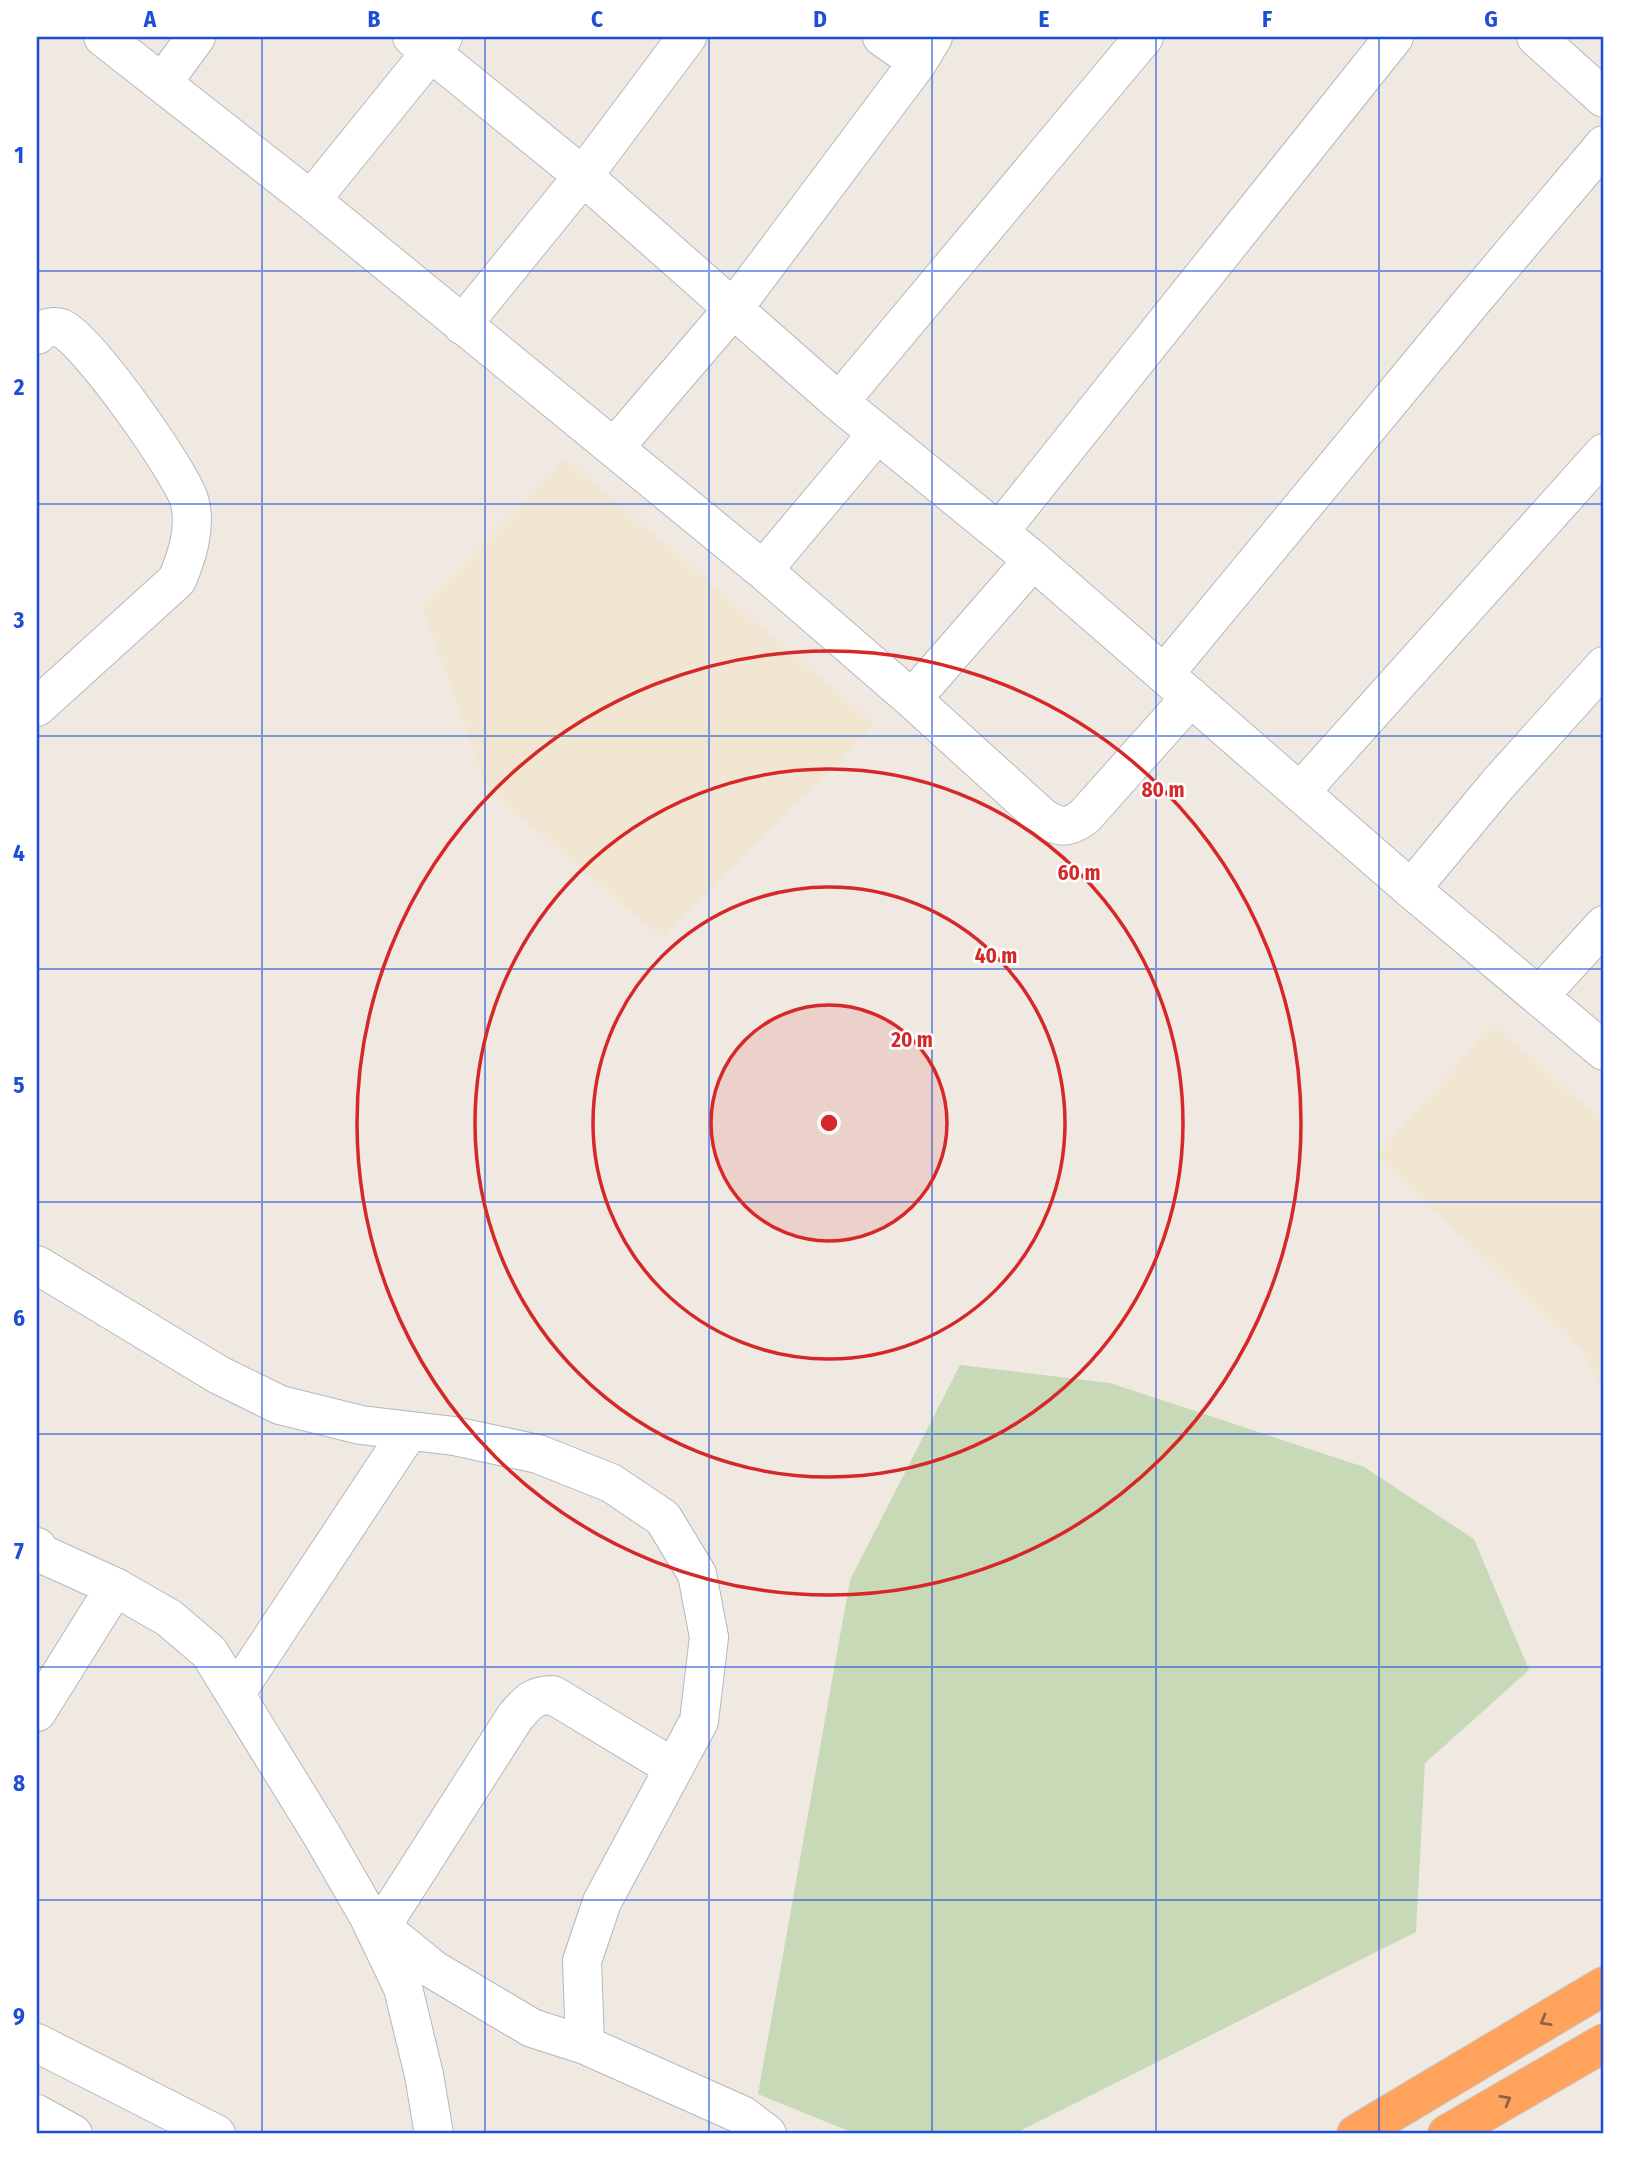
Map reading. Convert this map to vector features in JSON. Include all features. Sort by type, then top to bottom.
[{"type":"highway","points":[[1356,2134],[1604,1986]]},
{"type":"highway","points":[[1447,2134],[1604,2043]]},
{"type":"street","points":[[103,37],[311,200],[763,570],[912,699],[1043,818],[1057,826],[1072,826],[1084,817],[1178,685],[1464,311],[1604,145]]},
{"type":"street","points":[[162,83],[196,37]]},
{"type":"street","points":[[462,325],[583,176],[687,37]]},
{"type":"street","points":[[614,448],[733,309],[926,49],[882,37]]},
{"type":"street","points":[[839,402],[1144,37]]},
{"type":"street","points":[[999,532],[1394,37]]},
{"type":"street","points":[[1536,37],[1604,98]]},
{"type":"street","points":[[311,200],[429,42],[839,402],[1033,560],[1411,889],[1604,1051]]},
{"type":"street","points":[[37,335],[48,328],[60,327],[75,338],[138,416],[185,485],[191,505],[192,530],[187,557],[177,580],[37,707]]},
{"type":"street","points":[[763,570],[877,434]]},
{"type":"street","points":[[1300,792],[1604,453]]},
{"type":"street","points":[[912,699],[1033,560]]},
{"type":"street","points":[[1411,889],[1515,765],[1604,666]]},
{"type":"street","points":[[1540,995],[1604,925]]},
{"type":"street","points":[[37,1265],[219,1375],[280,1405],[361,1425],[454,1437],[538,1454],[611,1483],[663,1518],[698,1574],[709,1637],[699,1721],[602,1902],[582,1961],[585,2045]]},
{"type":"street","points":[[235,1694],[408,1430]]},
{"type":"street","points":[[37,1547],[42,1554],[115,1587],[169,1618],[209,1652],[375,1922],[403,1988],[435,2134]]},
{"type":"street","points":[[37,1712],[115,1587]]},
{"type":"street","points":[[375,1922],[515,1717],[528,1702],[540,1695],[553,1695],[674,1768]]},
{"type":"street","points":[[375,1922],[434,1970],[532,2028],[585,2045],[742,2115],[767,2134]]},
{"type":"street","points":[[37,2043],[216,2134]]},
{"type":"street","points":[[37,2114],[73,2134]]},
{"type":"shaded area","points":[[566,459],[875,724],[662,938],[488,790],[422,607]]},
{"type":"shaded area","points":[[1493,1024],[1604,1122],[1604,1396],[1583,1351],[1376,1156]]},
{"type":"green space","points":[[960,1365],[1110,1383],[1364,1467],[1474,1539],[1529,1670],[1425,1763],[1416,1932],[1014,2134],[856,2134],[758,2094],[850,1580]]}]
